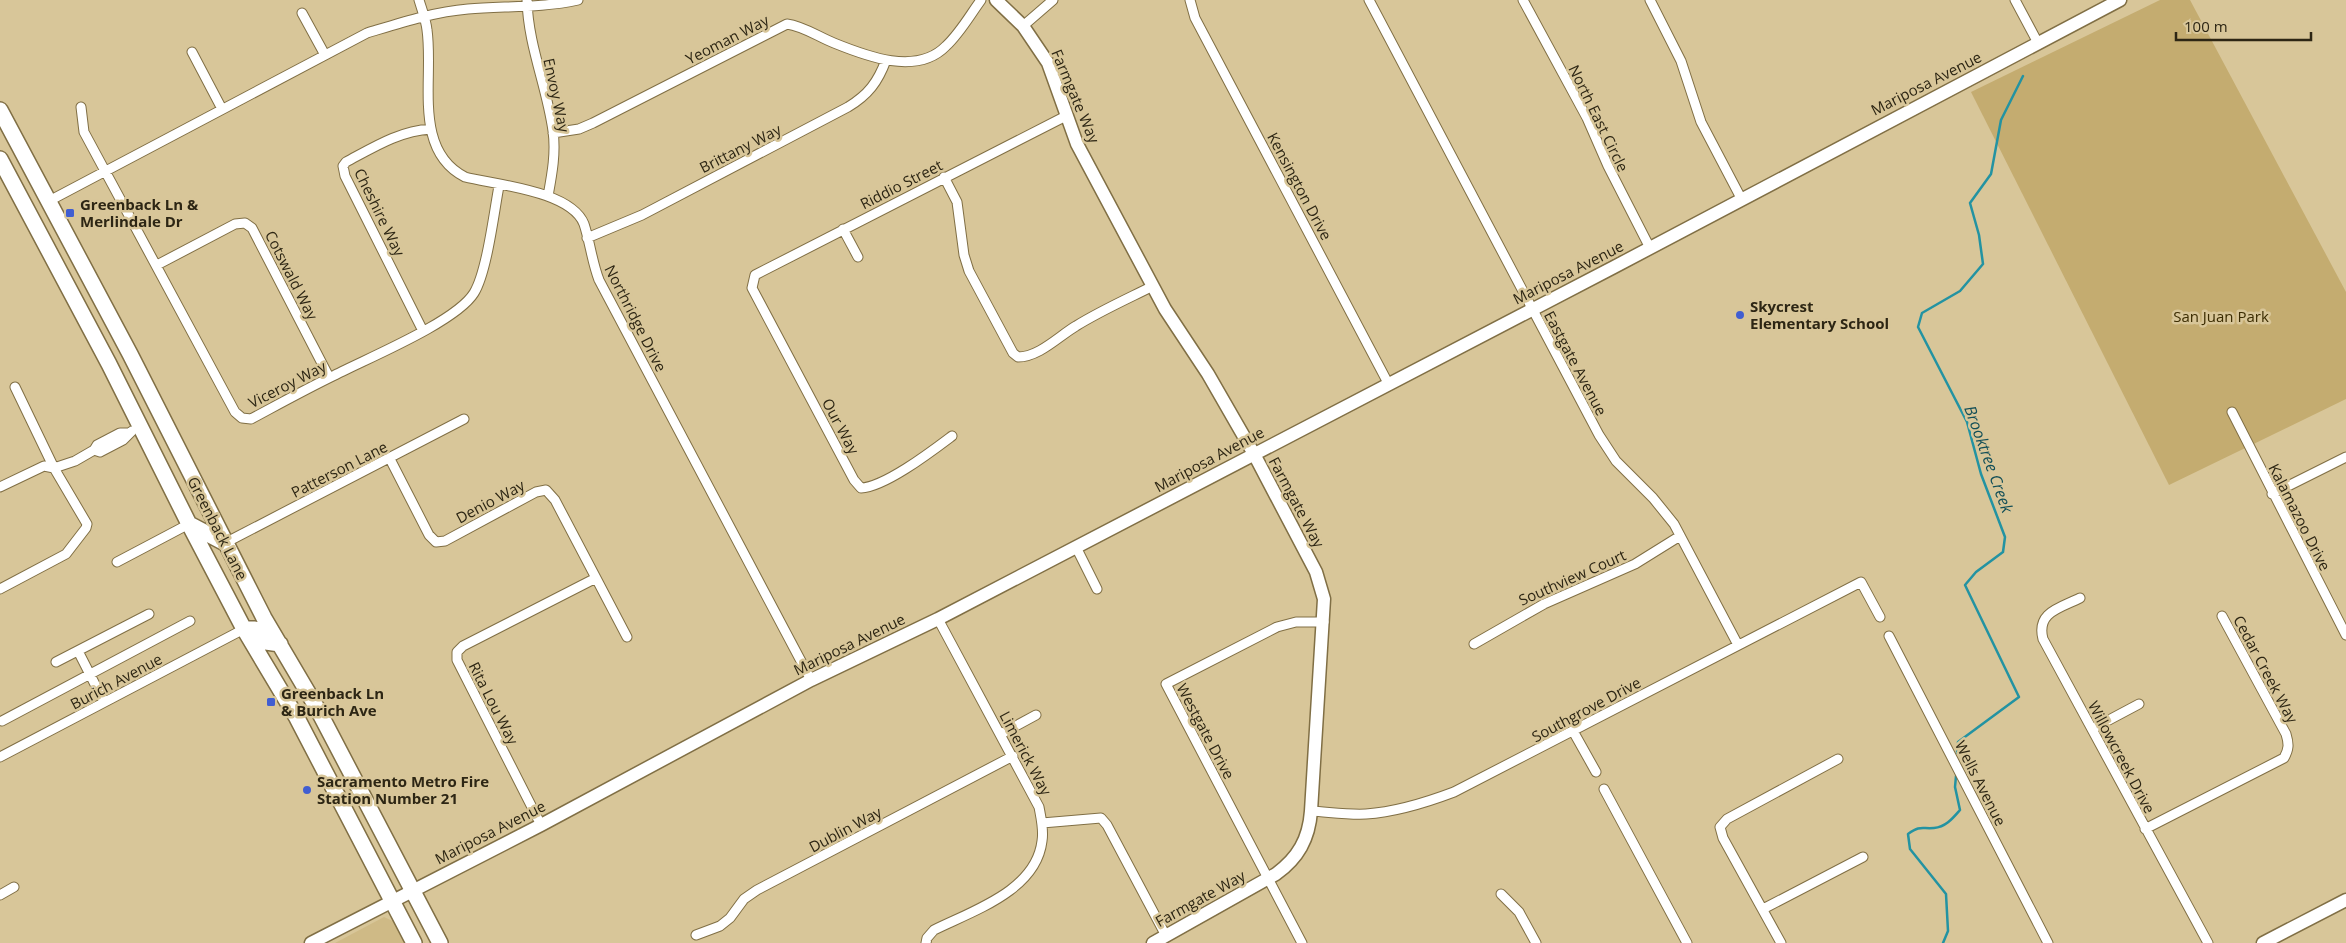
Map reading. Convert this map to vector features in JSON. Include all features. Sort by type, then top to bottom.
[{"type":"main road","name":"Greenback Lane","points":[[0,110],[61,222],[225,543],[341,753],[440,943]]},
{"type":"main road","name":"Greenback Lane","points":[[0,159],[30,215],[134,430],[188,524],[244,629],[296,718],[414,943]]},
{"type":"main road","points":[[14,185],[28,188],[50,201]]},
{"type":"main road","points":[[30,215],[61,222]]},
{"type":"main road","points":[[188,524],[225,543]]},
{"type":"main road","points":[[244,629],[255,629],[266,642],[280,644]]},
{"type":"main road","points":[[320,763],[341,753]]},
{"type":"street","name":"Northridge Drive","points":[[419,0],[427,29],[431,129],[438,152],[453,171],[465,178],[548,196],[567,204],[576,212],[583,223],[592,261],[599,280],[811,680]]},
{"type":"street","points":[[50,201],[367,33],[424,17],[466,9],[527,2],[558,4],[578,0]]},
{"type":"street","name":"Yeoman Way","points":[[553,133],[578,129],[593,123],[787,24],[797,25],[839,45],[886,60],[914,61],[933,56],[946,47],[982,0]]},
{"type":"street","name":"Farmgate Way","points":[[996,0],[1023,26],[1048,63],[1077,144],[1153,286],[1254,454],[1316,572],[1324,599],[1311,811],[1308,831],[1299,852],[1289,864],[1269,878],[1153,943]]},
{"type":"street","points":[[1023,26],[1053,0]]},
{"type":"street","name":"Kensington Drive","points":[[1190,0],[1195,18],[1388,383]]},
{"type":"street","name":"Eastgate Avenue","points":[[1369,0],[1610,453],[1660,506],[1680,536],[1738,645]]},
{"type":"street","name":"North East Circle","points":[[1523,0],[1587,118],[1608,166],[1650,248]]},
{"type":"street","points":[[1650,0],[1678,53],[1701,122],[1742,200]]},
{"type":"street","points":[[2015,0],[2038,43]]},
{"type":"street","name":"Mariposa Avenue","points":[[311,943],[541,825],[811,680],[938,619],[1650,248],[2120,0]]},
{"type":"street","name":"Envoy Way","points":[[527,2],[534,55],[553,133],[554,159],[548,196]]},
{"type":"street","points":[[302,13],[325,55]]},
{"type":"street","points":[[192,52],[222,109]]},
{"type":"street","name":"Brittany Way","points":[[587,238],[642,215],[848,107],[871,89],[879,78],[886,60]]},
{"type":"street","name":"Viceroy Way","points":[[81,107],[84,132],[235,412],[242,418],[251,419],[454,313],[475,292],[481,277],[499,186]]},
{"type":"street","name":"Riddio Street","points":[[752,281],[755,275],[1066,116]]},
{"type":"street","name":"Cheshire Way","points":[[423,330],[345,176],[343,166],[346,162],[397,135],[416,130],[431,129]]},
{"type":"street","points":[[944,177],[957,202],[964,255],[969,271],[1013,353],[1018,357],[1025,357],[1061,338],[1075,326],[1153,286]]},
{"type":"street","name":"Cotswald Way","points":[[157,265],[235,224],[246,223],[252,228],[329,378]]},
{"type":"street","points":[[843,229],[858,257]]},
{"type":"street","name":"Our Way","points":[[752,281],[752,288],[854,480],[861,488],[868,488],[905,468],[952,436]]},
{"type":"street","points":[[0,589],[66,554],[86,528],[83,517],[54,468],[15,387]]},
{"type":"street","name":"Kalamazoo Drive","points":[[2232,412],[2272,494],[2346,635]]},
{"type":"street","name":"Patterson Lane","points":[[225,543],[464,419]]},
{"type":"street","points":[[0,487],[44,466],[54,468],[75,461],[94,450],[100,452],[123,440],[134,430]]},
{"type":"street","points":[[2272,494],[2346,457]]},
{"type":"street","name":"Denio Way","points":[[390,459],[429,534],[436,542],[445,541],[536,492],[546,490],[555,500],[627,637]]},
{"type":"street","points":[[117,562],[188,524]]},
{"type":"street","name":"Southview Court","points":[[1474,644],[1544,604],[1634,564],[1680,536]]},
{"type":"street","points":[[1076,547],[1097,589]]},
{"type":"street","name":"Rita Lou Way","points":[[541,825],[457,660],[457,652],[463,646],[596,578]]},
{"type":"street","name":"Southgrove Drive","points":[[1311,811],[1366,814],[1422,803],[1465,787],[1861,582],[1880,617]]},
{"type":"street","name":"Willowcreek Drive","points":[[2080,598],[2050,612],[2044,619],[2041,632],[2043,639],[2208,943]]},
{"type":"street","points":[[56,662],[150,614]]},
{"type":"street","name":"Cedar Creek Way","points":[[2145,829],[2284,758],[2288,751],[2289,744],[2286,734],[2222,616]]},
{"type":"street","name":"Limerick Way","points":[[926,943],[927,938],[934,930],[1002,896],[1026,876],[1038,858],[1042,841],[1042,823],[1039,807],[938,619]]},
{"type":"street","points":[[2,721],[190,621]]},
{"type":"street","name":"Westgate Drive","points":[[1302,943],[1166,684],[1278,627],[1296,622],[1324,622]]},
{"type":"street","name":"Burich Avenue","points":[[0,756],[244,629]]},
{"type":"street","name":"Wells Avenue","points":[[1889,636],[2048,943]]},
{"type":"street","points":[[78,651],[104,702]]},
{"type":"street","points":[[2092,729],[2139,704]]},
{"type":"street","points":[[1001,734],[1036,715]]},
{"type":"street","points":[[1573,731],[1596,772]]},
{"type":"street","name":"Dublin Way","points":[[696,935],[720,926],[730,918],[744,899],[757,890],[1013,756]]},
{"type":"street","points":[[1781,943],[1720,827],[1727,819],[1838,759]]},
{"type":"street","points":[[1604,789],[1687,943]]},
{"type":"street","points":[[1042,823],[1101,818],[1107,824],[1166,934]]},
{"type":"street","points":[[1763,910],[1863,856]]},
{"type":"street","points":[[0,895],[14,887]]},
{"type":"street","points":[[1501,894],[1519,912],[1536,943]]},
{"type":"street","points":[[2263,943],[2346,900]]},
{"type":"shaded area","points":[[384,917],[397,923],[407,943],[335,943]]},
{"type":"green space","name":"San Juan Park","points":[[2160,0],[2190,0],[2346,292],[2346,399],[2169,485],[1971,92]]},
{"type":"waterway","name":"Brooktree Creek","points":[[1957,753],[1958,742],[2019,697],[1965,585],[1976,572],[2003,552],[2005,537],[1981,474],[1967,422],[1918,327],[1922,313],[1960,291],[1983,264],[1979,235],[1970,203],[1991,174],[2001,120],[2023,76]]},
{"type":"waterway","name":"Brooktree Creek","points":[[1943,943],[1948,931],[1946,894],[1910,849],[1908,834],[1919,828],[1942,826],[1949,822],[1960,810],[1955,787],[1956,776]]},
{"type":"place","name":"Greenback Ln & Merlindale Dr","points":[[70,213]]},
{"type":"place","name":"Skycrest Elementary School","points":[[1740,315]]},
{"type":"place","name":"Greenback Ln & Burich Ave","points":[[271,702]]},
{"type":"place","name":"Sacramento Metro Fire Station Number 21","points":[[307,790]]}]
